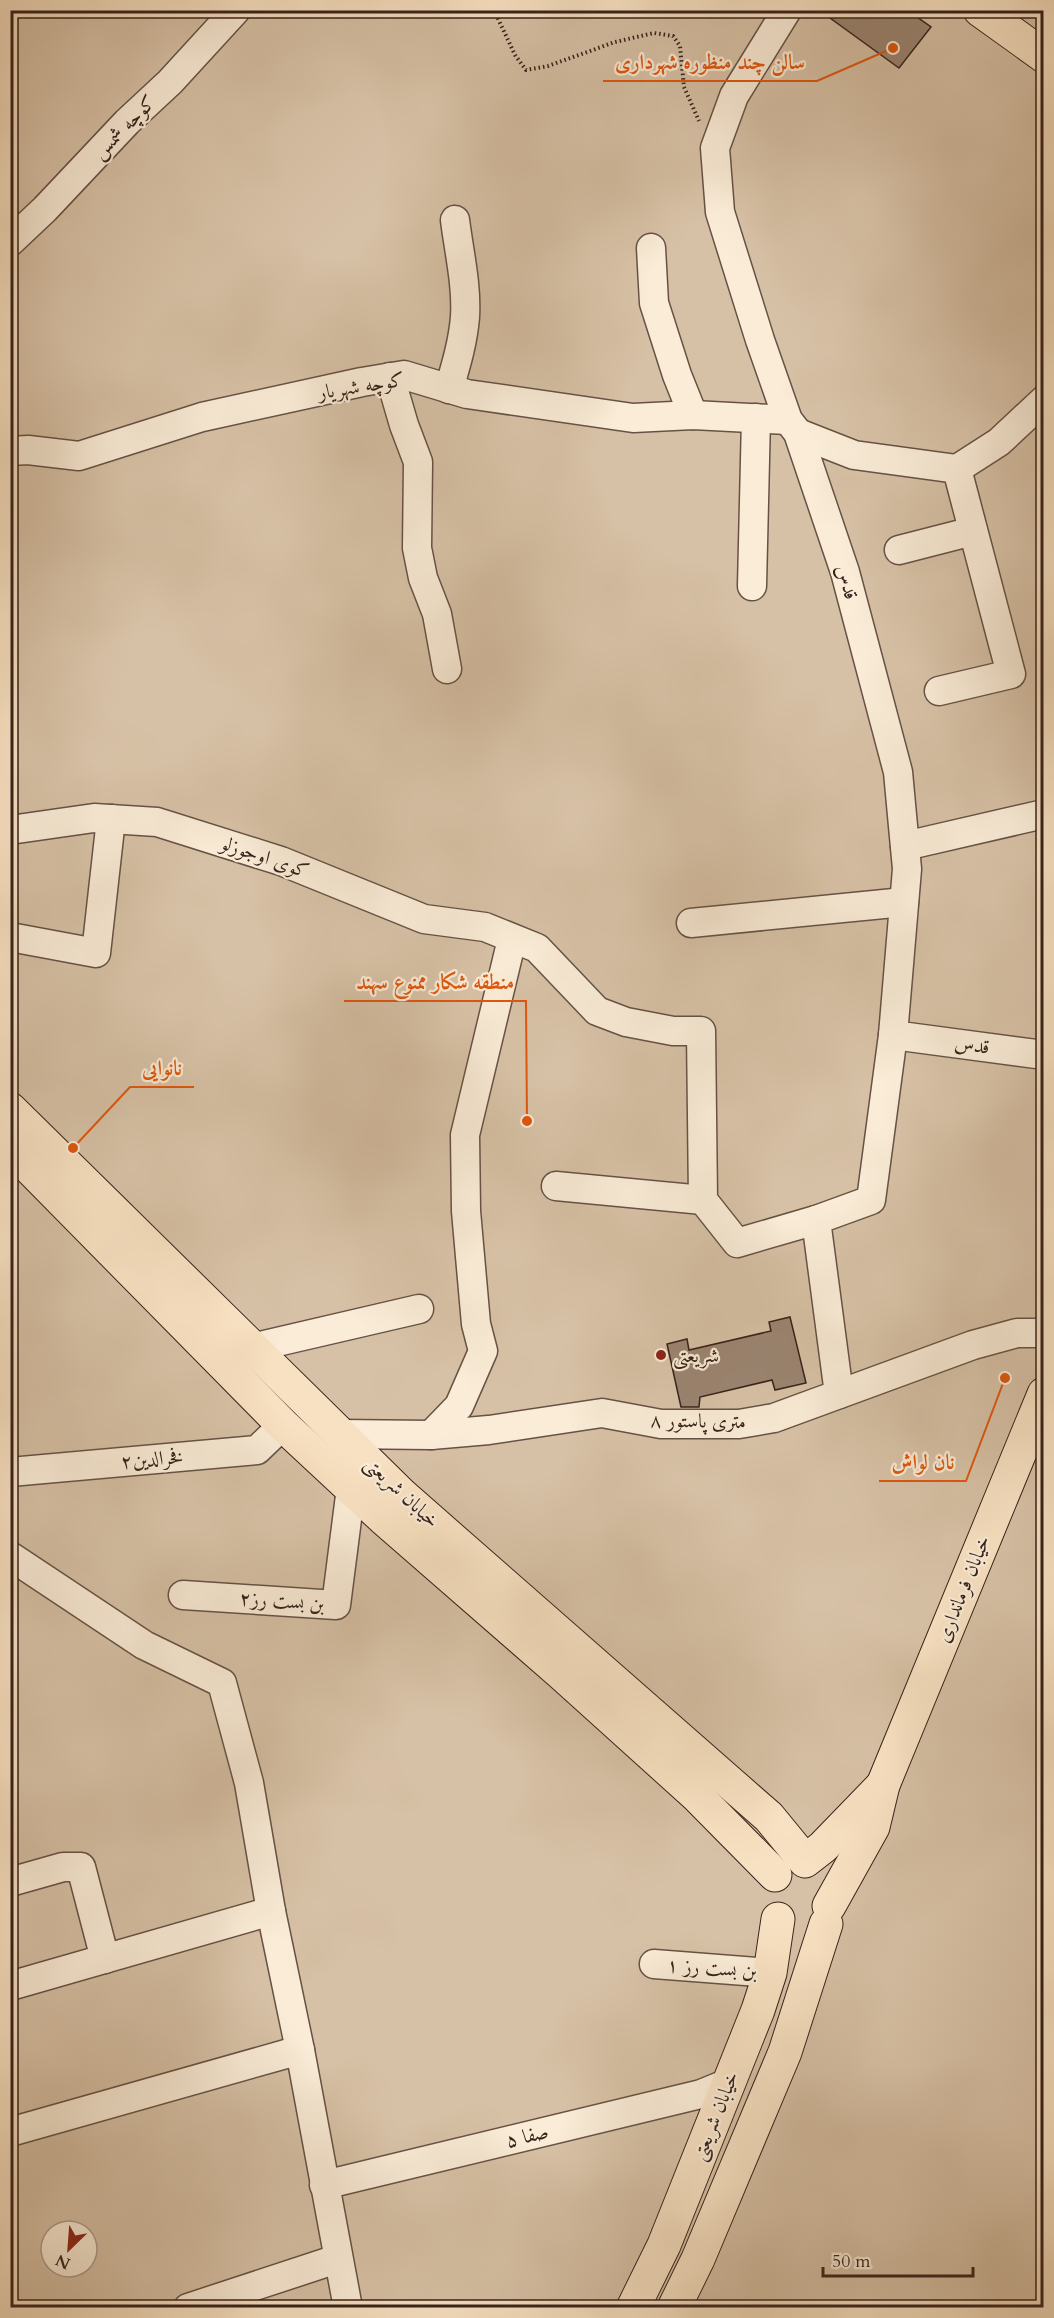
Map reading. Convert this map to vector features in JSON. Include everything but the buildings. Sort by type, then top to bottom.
[{"type":"main road","points":[[980,10],[1044,56]]},
{"type":"main road","name":"خیابان شریعتی","points":[[10,1109],[116,1235],[283,1425],[351,1488],[707,1783],[769,1817],[805,1861]]},
{"type":"main road","name":"خیابان شریعتی","points":[[10,1148],[251,1348],[402,1495],[707,1783],[775,1875]]},
{"type":"main road","name":"خیابان فرمانداری","points":[[827,1915],[873,1827],[883,1785],[1044,1394]]},
{"type":"main road","name":"خیابان فرمانداری","points":[[805,1861],[823,1847],[883,1785]]},
{"type":"main road","points":[[795,1859],[805,1861],[821,1877],[825,1886],[827,1915],[818,1934],[809,1938],[799,1937],[784,1928],[778,1918],[773,1887],[775,1875],[784,1861],[795,1859]]},
{"type":"main road","name":"خیابان شریعتی","points":[[676,2307],[785,2052],[827,1915]]},
{"type":"main road","name":"خیابان شریعتی","points":[[633,2307],[664,2245],[758,2010],[770,1972],[778,1918]]},
{"type":"main road","points":[[664,2245],[698,2259]]},
{"type":"street","name":"کوچه شمس","points":[[10,242],[127,122],[170,82],[236,10]]},
{"type":"street","name":"قدس","points":[[787,10],[735,96],[714,148],[720,212],[760,340],[845,572],[898,772],[907,868],[893,1035],[1044,1055]]},
{"type":"street","points":[[449,389],[462,345],[465,314],[464,280],[455,220]]},
{"type":"street","points":[[651,248],[654,303],[676,375],[693,415]]},
{"type":"street","name":"کوچه شهریار","points":[[10,451],[28,450],[79,456],[202,417],[404,375],[467,394],[633,418],[693,415],[756,418],[793,426],[854,455],[957,469]]},
{"type":"street","points":[[390,377],[418,462],[417,548],[423,578],[436,614],[447,669]]},
{"type":"street","points":[[939,691],[1011,674],[957,469],[999,442],[1044,400]]},
{"type":"street","points":[[752,586],[756,418]]},
{"type":"street","points":[[899,550],[973,531]]},
{"type":"street","points":[[904,846],[1044,814]]},
{"type":"street","name":"کوی اوجوزلو","points":[[10,830],[94,818],[157,822],[281,861],[424,919],[485,927],[537,948],[597,1011],[627,1022],[673,1031],[701,1031],[703,1200]]},
{"type":"street","points":[[10,937],[96,953],[111,819]]},
{"type":"street","points":[[691,923],[904,902]]},
{"type":"street","points":[[430,1435],[459,1406],[483,1351],[477,1324],[466,1210],[465,1135],[512,939]]},
{"type":"street","points":[[556,1186],[703,1200],[737,1243],[816,1220],[871,1200],[893,1035]]},
{"type":"street","points":[[816,1220],[838,1394]]},
{"type":"street","points":[[251,1348],[418,1309]]},
{"type":"street","name":"۸ متری پاستور","points":[[339,1434],[430,1435],[489,1430],[602,1413],[661,1424],[739,1424],[774,1419],[973,1345],[1017,1333],[1044,1333]]},
{"type":"street","name":"فخرالدین۲","points":[[10,1472],[257,1450],[283,1425]]},
{"type":"street","name":"بن بست رز۲","points":[[183,1595],[336,1605],[351,1488]]},
{"type":"street","points":[[10,1556],[144,1645],[222,1683],[249,1783],[271,1911],[300,2050],[337,2259],[348,2307]]},
{"type":"street","points":[[10,1882],[63,1867],[81,1867],[105,1959]]},
{"type":"street","points":[[10,1986],[271,1911]]},
{"type":"street","name":"بن بست رز ۱","points":[[654,1964],[770,1972]]},
{"type":"street","points":[[10,2132],[300,2050]]},
{"type":"street","name":"صفا ۵","points":[[324,2185],[701,2094],[728,2083]]},
{"type":"street","points":[[188,2307],[337,2259]]},
{"type":"path","points":[[494,10],[515,55],[526,70],[548,66],[615,42],[654,33],[673,36],[680,46],[684,87],[693,112],[714,148]]},
{"type":"shaded area","points":[[11,11],[1043,11],[1043,2307],[11,2308]]},
{"type":"place","name":"سالن چند منظوره شهرداری","points":[[893,48]]},
{"type":"place","name":"منطقه شکار ممنوع سهند","points":[[527,1121]]},
{"type":"place","name":"نانوایی","points":[[73,1148]]},
{"type":"place","name":"شریعتی","points":[[661,1355]]},
{"type":"place","name":"نان لواش","points":[[1005,1378]]}]
